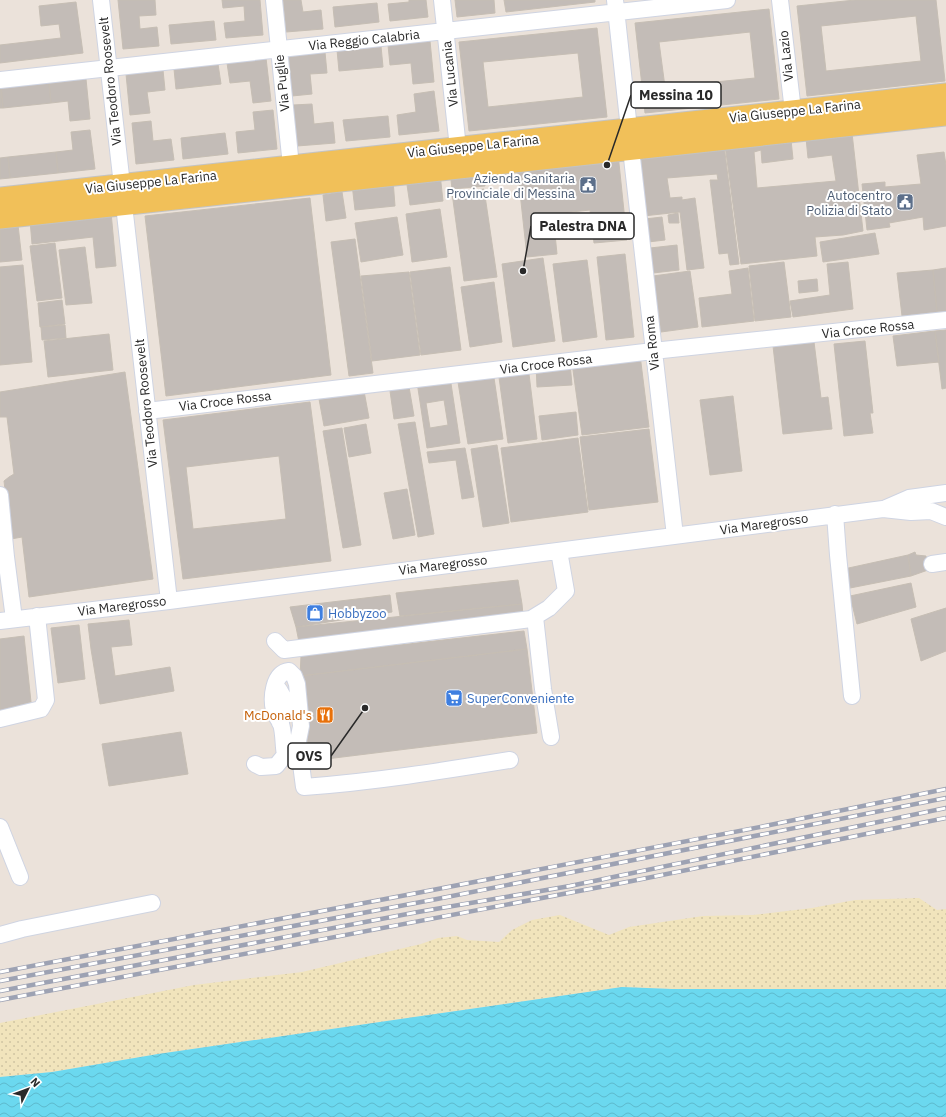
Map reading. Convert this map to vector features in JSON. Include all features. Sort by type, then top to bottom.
[{"type":"main road","name":"Via Giuseppe La Farina","points":[[0,198],[123,195],[630,139],[793,111],[946,94]]},
{"type":"main road","name":"Via Giuseppe La Farina","points":[[0,218],[291,166],[458,148],[630,139],[946,115]]},
{"type":"street","name":"Via Teodoro Roosevelt","points":[[101,0],[169,601]]},
{"type":"street","name":"Via Puglie","points":[[274,0],[291,166]]},
{"type":"street","name":"Via Lucania","points":[[442,0],[458,148]]},
{"type":"street","name":"Via Reggio Calabria","points":[[0,80],[445,31],[616,6],[727,0]]},
{"type":"street","name":"Via Lazio","points":[[780,0],[793,111]]},
{"type":"street","name":"Via Roma","points":[[616,6],[653,351],[675,536]]},
{"type":"street","name":"Via Croce Rossa","points":[[147,410],[653,351],[946,320]]},
{"type":"street","points":[[886,508],[909,498],[946,493]]},
{"type":"street","points":[[0,506],[7,620]]},
{"type":"street","name":"Via Maregrosso","points":[[7,620],[169,601],[886,508]]},
{"type":"street","points":[[886,508],[911,512],[931,511],[946,517]]},
{"type":"street","points":[[835,514],[852,696]]},
{"type":"street","points":[[275,641],[284,650],[532,619],[549,608],[566,591],[559,551]]},
{"type":"street","points":[[0,719],[41,709],[46,700],[37,616]]},
{"type":"street","points":[[535,617],[543,689],[551,737]]},
{"type":"street","points":[[255,764],[261,767],[276,766],[285,755],[280,723],[273,709],[272,695],[278,677],[281,673],[289,671],[294,676],[297,684],[301,726],[298,741],[304,787],[350,784],[510,760]]},
{"type":"street","points":[[0,827],[20,877]]},
{"type":"street","points":[[0,935],[22,929],[152,903]]},
{"type":"sand","points":[[919,898],[937,910],[946,909],[946,989],[672,989],[622,987],[158,1054],[52,1072],[0,1077],[0,1023],[194,985],[302,972],[421,944],[438,938],[457,936],[467,940],[499,942],[512,930],[532,920],[560,915],[609,935],[629,927],[703,916],[753,915],[812,908],[855,900]]},
{"type":"water","points":[[622,987],[672,989],[946,989],[946,1117],[0,1117],[0,1077],[52,1072],[158,1054]]},
{"type":"building","points":[[118,0],[155,0],[156,15],[139,16],[140,29],[157,27],[159,46],[123,49]]},
{"type":"building","points":[[222,0],[260,0],[263,35],[226,38],[224,23],[245,21],[244,6],[223,8]]},
{"type":"building","points":[[283,0],[301,0],[303,12],[321,10],[323,29],[286,32]]},
{"type":"building","points":[[409,0],[426,0],[428,17],[390,21],[388,4],[409,2]]},
{"type":"building","points":[[455,0],[494,0],[495,13],[457,17]]},
{"type":"building","points":[[504,0],[595,0],[595,2],[506,12]]},
{"type":"building","points":[[855,0],[936,0],[945,81],[807,96],[797,6]],"holes":[[[916,16],[921,61],[826,71],[821,26]]]},
{"type":"building","points":[[76,2],[83,53],[0,63],[0,45],[61,38],[59,24],[41,26],[39,6]]},
{"type":"building","points":[[377,3],[379,22],[335,27],[333,7]]},
{"type":"building","points":[[769,9],[779,99],[645,113],[635,23]],"holes":[[[750,32],[755,78],[665,87],[659,42]]]},
{"type":"building","points":[[214,21],[216,40],[171,44],[169,25]]},
{"type":"building","points":[[597,28],[607,117],[469,131],[459,42]],"holes":[[[578,53],[583,97],[488,107],[483,62]]]},
{"type":"building","points":[[430,41],[434,82],[413,84],[411,63],[390,65],[388,45]]},
{"type":"building","points":[[381,46],[383,67],[339,71],[337,50]]},
{"type":"building","points":[[325,52],[327,73],[310,74],[312,94],[292,96],[288,56]]},
{"type":"building","points":[[266,58],[271,101],[253,103],[250,81],[230,83],[227,63]]},
{"type":"building","points":[[218,64],[221,84],[176,89],[174,69]]},
{"type":"building","points":[[163,70],[165,90],[147,92],[150,113],[130,115],[126,74]]},
{"type":"building","points":[[86,79],[90,119],[70,121],[68,101],[51,103],[49,83]]},
{"type":"building","points":[[49,83],[51,103],[3,108],[1,87]]},
{"type":"building","points":[[1,87],[3,108],[0,108]]},
{"type":"building","points":[[434,91],[439,131],[399,135],[397,115],[416,112],[414,94]]},
{"type":"building","points":[[312,104],[314,124],[333,122],[335,143],[297,146],[293,105]]},
{"type":"building","points":[[273,110],[277,149],[238,153],[236,132],[255,130],[253,112]]},
{"type":"building","points":[[388,116],[390,137],[346,141],[343,120]]},
{"type":"building","points":[[151,121],[153,141],[171,139],[174,160],[136,164],[132,123]]},
{"type":"building","points":[[90,130],[95,169],[58,173],[56,152],[73,150],[71,132]]},
{"type":"building","points":[[225,133],[228,154],[183,159],[181,138]]},
{"type":"building","points":[[852,133],[863,231],[843,235],[815,237],[817,256],[741,264],[725,145],[791,140],[793,159],[762,163],[761,150],[754,152],[757,188],[836,181],[832,155],[808,158],[806,138]]},
{"type":"building","points":[[724,145],[739,264],[730,265],[728,253],[719,254],[710,180],[718,180],[717,174],[667,178],[670,198],[682,197],[682,200],[695,198],[704,268],[687,270],[680,212],[643,216],[635,154]]},
{"type":"building","points":[[56,152],[58,173],[10,178],[8,157]]},
{"type":"building","name":"Autocentro Polizia di Stato","points":[[944,152],[946,165],[946,226],[924,230],[923,217],[889,223],[890,227],[867,230],[862,184],[885,182],[885,187],[921,184],[917,155]]},
{"type":"building","points":[[618,154],[627,240],[594,243],[590,210],[553,214],[557,254],[527,257],[517,165]]},
{"type":"building","points":[[8,157],[10,178],[0,179],[0,158]]},
{"type":"building","points":[[483,168],[485,186],[452,189],[450,171]]},
{"type":"building","points":[[440,174],[443,201],[410,205],[406,178]]},
{"type":"building","points":[[393,180],[395,206],[355,210],[352,184]]},
{"type":"building","points":[[484,189],[497,277],[464,281],[452,193]]},
{"type":"building","points":[[342,192],[346,218],[326,221],[323,195]]},
{"type":"building","points":[[310,198],[331,375],[166,396],[145,216]]},
{"type":"building","points":[[440,209],[447,257],[412,262],[406,214]]},
{"type":"building","points":[[111,212],[116,266],[96,268],[93,237],[32,244],[30,220]]},
{"type":"building","points":[[678,213],[679,223],[669,223],[668,215]]},
{"type":"building","points":[[397,217],[403,255],[361,262],[355,223]]},
{"type":"building","points":[[662,217],[665,240],[648,242],[645,219]]},
{"type":"building","points":[[18,225],[22,260],[0,262],[0,227]]},
{"type":"building","points":[[875,233],[879,254],[823,262],[820,242]]},
{"type":"building","points":[[355,239],[373,373],[349,376],[331,242]]},
{"type":"building","points":[[55,243],[62,298],[37,301],[30,246]]},
{"type":"building","points":[[677,245],[679,270],[653,273],[650,248]]},
{"type":"building","points":[[85,247],[92,303],[66,305],[59,250]]},
{"type":"building","points":[[625,254],[634,337],[606,340],[597,257]]},
{"type":"building","points":[[543,258],[555,341],[513,347],[502,264]]},
{"type":"building","points":[[587,260],[597,337],[563,342],[553,264]]},
{"type":"building","points":[[784,262],[791,317],[755,321],[749,266]]},
{"type":"building","points":[[848,262],[853,309],[793,317],[790,301],[830,295],[827,264]]},
{"type":"building","points":[[23,265],[32,362],[0,365],[0,267]]},
{"type":"building","points":[[450,267],[461,350],[421,355],[410,272]]},
{"type":"building","points":[[748,268],[754,321],[702,327],[699,298],[732,294],[729,271]]},
{"type":"building","points":[[946,268],[946,311],[937,312],[933,270]]},
{"type":"building","points":[[933,270],[937,312],[902,316],[897,273]]},
{"type":"building","points":[[690,271],[698,327],[661,332],[653,276]]},
{"type":"building","points":[[409,272],[420,355],[372,361],[361,276]]},
{"type":"building","points":[[817,279],[818,291],[799,293],[798,281]]},
{"type":"building","points":[[494,282],[502,342],[470,347],[461,287]]},
{"type":"building","points":[[62,300],[65,324],[40,327],[38,303]]},
{"type":"building","points":[[65,325],[66,338],[42,340],[41,327]]},
{"type":"building","points":[[946,330],[946,388],[942,389],[935,331]]},
{"type":"building","points":[[935,331],[939,362],[897,366],[893,336]]},
{"type":"building","points":[[109,334],[113,370],[48,377],[44,341]]},
{"type":"building","points":[[865,341],[873,413],[870,413],[873,433],[844,436],[834,344]]},
{"type":"building","points":[[814,342],[821,398],[828,397],[832,429],[783,434],[773,346]]},
{"type":"building","points":[[640,355],[649,427],[582,435],[572,363]]},
{"type":"building","points":[[570,363],[572,385],[537,387],[536,365]]},
{"type":"building","points":[[528,366],[537,439],[508,443],[498,370]]},
{"type":"building","points":[[493,371],[503,439],[468,444],[457,376]]},
{"type":"building","points":[[125,372],[153,579],[29,597],[22,537],[11,539],[4,481],[14,474],[7,417],[0,417],[0,392]]},
{"type":"building","points":[[450,377],[460,443],[427,448],[417,382]],"holes":[[[444,400],[448,425],[430,428],[426,403]]]},
{"type":"building","points":[[408,381],[414,416],[394,419],[389,384]]},
{"type":"building","points":[[364,391],[369,418],[324,426],[319,399]]},
{"type":"building","points":[[733,396],[742,471],[710,475],[700,400]]},
{"type":"building","points":[[310,402],[331,561],[183,579],[163,420]],"holes":[[[279,456],[286,519],[193,529],[186,467]]]},
{"type":"building","points":[[576,412],[578,435],[542,440],[539,416]]},
{"type":"building","points":[[415,422],[434,534],[418,537],[398,424]]},
{"type":"building","points":[[366,424],[371,453],[349,457],[344,428]]},
{"type":"building","points":[[342,428],[361,545],[343,548],[323,431]]},
{"type":"building","points":[[649,429],[658,502],[589,510],[580,437]]},
{"type":"building","points":[[578,438],[588,512],[511,522],[501,448]]},
{"type":"building","points":[[497,445],[509,523],[483,527],[471,449]]},
{"type":"building","points":[[465,448],[474,497],[462,499],[456,460],[429,463],[427,452]]},
{"type":"building","points":[[407,489],[415,535],[393,539],[384,493]]},
{"type":"building","points":[[915,552],[916,555],[926,556],[928,570],[911,576],[908,555]]},
{"type":"building","points":[[908,555],[911,576],[845,589],[844,569]]},
{"type":"building","points":[[518,580],[522,604],[400,616],[396,593]]},
{"type":"building","points":[[911,583],[916,607],[857,624],[850,596]]},
{"type":"building","points":[[390,595],[392,612],[296,627],[290,607]]},
{"type":"building","points":[[522,604],[524,626],[301,652],[296,627]]},
{"type":"building","points":[[946,608],[946,651],[921,661],[911,619]]},
{"type":"building","points":[[129,620],[132,645],[111,647],[115,676],[170,667],[174,691],[100,704],[88,624]]},
{"type":"building","points":[[79,625],[85,679],[58,683],[51,628]]},
{"type":"building","points":[[524,631],[527,649],[300,676],[301,656]]},
{"type":"building","points":[[24,636],[31,702],[0,711],[0,639]]},
{"type":"building","points":[[527,649],[537,733],[310,761],[300,676]]},
{"type":"building","points":[[181,732],[188,774],[109,786],[102,744]]},
{"type":"railway","points":[[0,972],[765,826],[946,789]]},
{"type":"railway","points":[[0,981],[437,899],[946,798]]},
{"type":"railway","points":[[0,991],[418,912],[570,886],[946,808]]},
{"type":"railway","points":[[0,1000],[632,881],[946,818]]},
{"type":"place","name":"Messina 10","points":[[607,165]]},
{"type":"place","name":"Azienda Sanitaria Provinciale di Messina","points":[[588,185]]},
{"type":"place","name":"Autocentro Polizia di Stato","points":[[905,202]]},
{"type":"place","name":"Palestra DNA","points":[[523,271]]},
{"type":"place","name":"Hobbyzoo","points":[[315,613]]},
{"type":"place","name":"SuperConveniente","points":[[454,698]]},
{"type":"place","name":"OVS","points":[[365,708]]},
{"type":"place","name":"McDonald's","points":[[325,715]]}]
